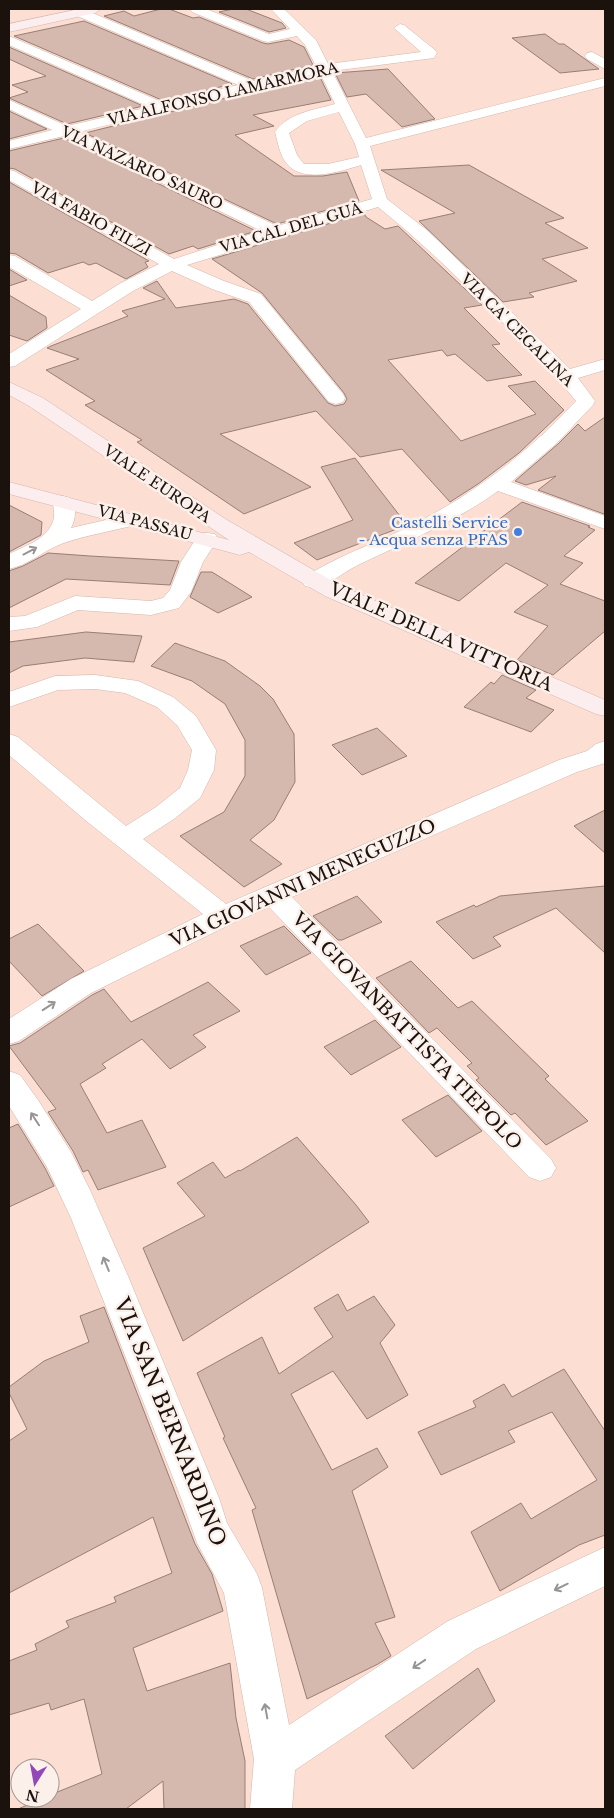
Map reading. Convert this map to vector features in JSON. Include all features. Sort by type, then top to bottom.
[{"type":"main road","points":[[9,28],[95,9]]},
{"type":"main road","name":"VIALE EUROPA","points":[[9,377],[36,402]]},
{"type":"main road","name":"VIALE EUROPA","points":[[9,388],[36,402],[210,520],[280,561]]},
{"type":"main road","name":"VIA PASSAU","points":[[9,488],[207,539],[280,561]]},
{"type":"main road","name":"VIALE DELLA VITTORIA","points":[[280,561],[313,581],[342,595],[605,708]]},
{"type":"street","points":[[196,9],[268,38],[301,31]]},
{"type":"street","name":"VIA CAL DEL GUÀ","points":[[9,362],[128,287],[173,265],[198,255],[380,201],[364,151],[311,43],[277,9]]},
{"type":"street","points":[[78,12],[250,85]]},
{"type":"street","name":"VIA ALFONSO LAMARMORA","points":[[9,145],[63,130],[164,108],[324,68],[429,55],[430,53],[400,28]]},
{"type":"street","points":[[9,40],[164,108]]},
{"type":"street","points":[[592,56],[605,65]]},
{"type":"street","points":[[343,106],[298,120],[282,132],[292,161],[300,168],[317,170],[364,151],[605,82]]},
{"type":"street","name":"VIA NAZARIO SAURO","points":[[9,104],[276,232]]},
{"type":"street","name":"VIA FABIO FILZI","points":[[9,174],[173,265],[218,285],[255,298],[336,398]]},
{"type":"street","name":"VIA CA' CEGALINA","points":[[313,581],[328,571],[427,526],[462,507],[496,483],[539,447],[586,401],[566,376],[422,234],[380,201]]},
{"type":"street","points":[[9,260],[93,309]]},
{"type":"street","points":[[566,376],[605,364]]},
{"type":"street","points":[[586,401],[605,406]]},
{"type":"street","points":[[496,483],[605,523]]},
{"type":"street","points":[[52,540],[64,525],[66,516],[63,502]]},
{"type":"street","points":[[9,563],[52,540],[89,528],[132,520]]},
{"type":"street","points":[[9,624],[29,622],[75,603],[151,608],[171,603],[180,592],[192,562],[207,539]]},
{"type":"street","points":[[9,700],[54,683],[95,682],[130,686],[165,702],[187,721],[204,750],[201,770],[191,792],[165,813],[126,838]]},
{"type":"street","points":[[9,742],[94,814],[223,916]]},
{"type":"street","name":"VIA GIOVANNI MENEGUZZO","points":[[9,1034],[81,986],[223,916],[559,770],[596,757],[605,749]]},
{"type":"street","name":"VIA GIOVANBATTISTA TIEPOLO","points":[[274,895],[540,1168]]},
{"type":"street","name":"VIA SAN BERNARDINO","points":[[9,1084],[24,1102],[54,1149],[113,1281],[200,1498],[210,1530],[243,1588],[275,1759],[271,1809]]},
{"type":"street","points":[[275,1759],[462,1635],[605,1566]]},
{"type":"building","points":[[161,9],[169,9],[193,18],[199,17],[263,43],[268,44],[289,40],[304,47],[313,65],[253,79],[104,16],[124,11],[134,16]]},
{"type":"building","points":[[246,9],[282,23],[286,28],[269,32],[219,12]]},
{"type":"building","points":[[84,21],[232,84],[164,101],[14,36]]},
{"type":"building","points":[[545,34],[559,44],[564,44],[599,69],[560,73],[512,38]]},
{"type":"building","points":[[9,47],[143,106],[67,124],[9,98],[28,92],[12,85],[46,76],[9,59]]},
{"type":"building","points":[[388,69],[435,119],[402,127],[366,94],[347,97],[335,73]]},
{"type":"building","points":[[319,75],[331,100],[253,115],[274,126],[235,135],[294,176],[323,176],[347,172],[359,201],[277,224],[85,133]]},
{"type":"building","points":[[9,111],[47,129],[9,139]]},
{"type":"building","points":[[64,138],[256,231],[198,249],[193,246],[169,254],[15,169],[9,168],[9,151]]},
{"type":"building","points":[[469,165],[564,218],[545,223],[588,248],[542,259],[577,281],[529,293],[534,297],[503,302],[419,221],[455,213],[381,170]]},
{"type":"building","points":[[9,182],[149,261],[145,262],[148,267],[126,279],[96,263],[89,265],[83,262],[48,273],[16,254],[9,253]]},
{"type":"building","points":[[364,213],[366,217],[385,229],[398,226],[482,305],[464,308],[500,344],[492,345],[522,375],[487,381],[455,354],[447,356],[442,350],[388,360],[461,441],[536,414],[508,386],[535,381],[564,410],[519,453],[478,484],[450,502],[402,449],[360,457],[316,411],[220,434],[311,487],[244,514],[137,442],[142,440],[85,405],[95,401],[46,370],[79,359],[47,348],[128,316],[122,311],[165,299],[143,288],[157,281],[176,308],[234,299],[248,304],[328,403],[335,406],[344,404],[347,399],[344,393],[262,293],[212,259]]},
{"type":"building","points":[[9,269],[27,280],[9,286]]},
{"type":"building","points":[[9,295],[46,317],[47,328],[27,341],[9,335]]},
{"type":"building","points":[[605,417],[604,514],[538,490],[556,476],[526,485],[515,481],[578,424],[585,431]]},
{"type":"building","points":[[355,458],[407,525],[317,560],[294,543],[353,520],[321,467]]},
{"type":"building","points":[[522,502],[590,526],[588,527],[595,530],[564,556],[583,563],[560,584],[605,601],[605,631],[553,675],[517,660],[548,626],[514,612],[548,585],[506,563],[459,601],[415,583]]},
{"type":"building","points":[[9,505],[42,522],[41,535],[9,552]]},
{"type":"building","points":[[48,553],[179,561],[170,585],[66,579],[9,608],[9,571]]},
{"type":"building","points":[[201,572],[212,572],[252,597],[218,613],[190,597]]},
{"type":"building","points":[[86,632],[142,636],[134,662],[85,658],[23,666],[9,673],[9,642]]},
{"type":"building","points":[[175,643],[225,661],[260,686],[273,699],[294,734],[295,782],[274,820],[250,840],[282,864],[244,887],[180,836],[224,812],[245,776],[245,740],[225,704],[192,681],[151,666]]},
{"type":"building","points":[[502,675],[536,690],[526,698],[554,710],[531,732],[464,707],[491,682],[494,684]]},
{"type":"building","points":[[377,728],[407,756],[362,775],[332,745]]},
{"type":"building","points":[[605,810],[605,853],[574,826]]},
{"type":"building","points":[[605,886],[605,953],[556,908],[493,937],[501,946],[473,959],[436,922],[500,896]]},
{"type":"building","points":[[357,896],[382,922],[342,940],[338,940],[313,916]]},
{"type":"building","points":[[38,924],[84,971],[42,996],[9,961],[9,939]]},
{"type":"building","points":[[284,926],[311,953],[266,975],[240,946]]},
{"type":"building","points":[[411,961],[458,1008],[472,1001],[549,1076],[545,1079],[588,1121],[546,1145],[515,1113],[511,1115],[476,1080],[479,1078],[467,1066],[472,1063],[437,1028],[429,1033],[376,978]]},
{"type":"building","points":[[208,982],[240,1011],[193,1035],[206,1047],[170,1069],[142,1039],[102,1064],[106,1068],[80,1084],[107,1133],[142,1120],[166,1167],[98,1190],[88,1170],[83,1172],[73,1151],[48,1112],[56,1109],[9,1046],[20,1043],[104,989],[131,1022]]},
{"type":"building","points":[[375,1020],[401,1047],[351,1075],[324,1047]]},
{"type":"building","points":[[448,1095],[482,1131],[436,1157],[402,1120]]},
{"type":"building","points":[[18,1124],[54,1186],[9,1207],[9,1128]]},
{"type":"building","points":[[297,1137],[369,1222],[183,1341],[143,1248],[205,1216],[177,1183],[213,1162],[225,1178]]},
{"type":"building","points":[[338,1294],[347,1311],[374,1296],[395,1325],[380,1343],[408,1395],[367,1419],[333,1371],[291,1394],[332,1470],[377,1448],[388,1467],[352,1491],[395,1617],[375,1623],[391,1656],[307,1699],[252,1510],[256,1508],[223,1438],[225,1437],[197,1373],[262,1337],[279,1374],[333,1337],[314,1308]]},
{"type":"building","points":[[104,1307],[195,1544],[212,1574],[223,1611],[133,1648],[147,1691],[230,1663],[236,1718],[245,1761],[245,1809],[164,1809],[163,1781],[126,1809],[18,1809],[60,1808],[60,1791],[102,1774],[84,1699],[51,1710],[49,1703],[9,1715],[9,1661],[37,1650],[35,1644],[69,1627],[66,1621],[116,1602],[114,1597],[172,1573],[153,1517],[9,1593],[9,1441],[27,1429],[9,1393],[9,1387],[44,1361],[89,1342],[80,1316]]},
{"type":"building","points":[[564,1369],[605,1431],[605,1535],[579,1545],[500,1591],[471,1532],[521,1503],[531,1519],[597,1480],[552,1412],[508,1431],[515,1442],[441,1475],[418,1432],[476,1407],[473,1401],[504,1384],[512,1397]]},
{"type":"building","points":[[478,1668],[495,1701],[413,1769],[385,1736]]},
{"type":"place","name":"Castelli Service - Acqua senza PFAS","points":[[518,532]]}]
